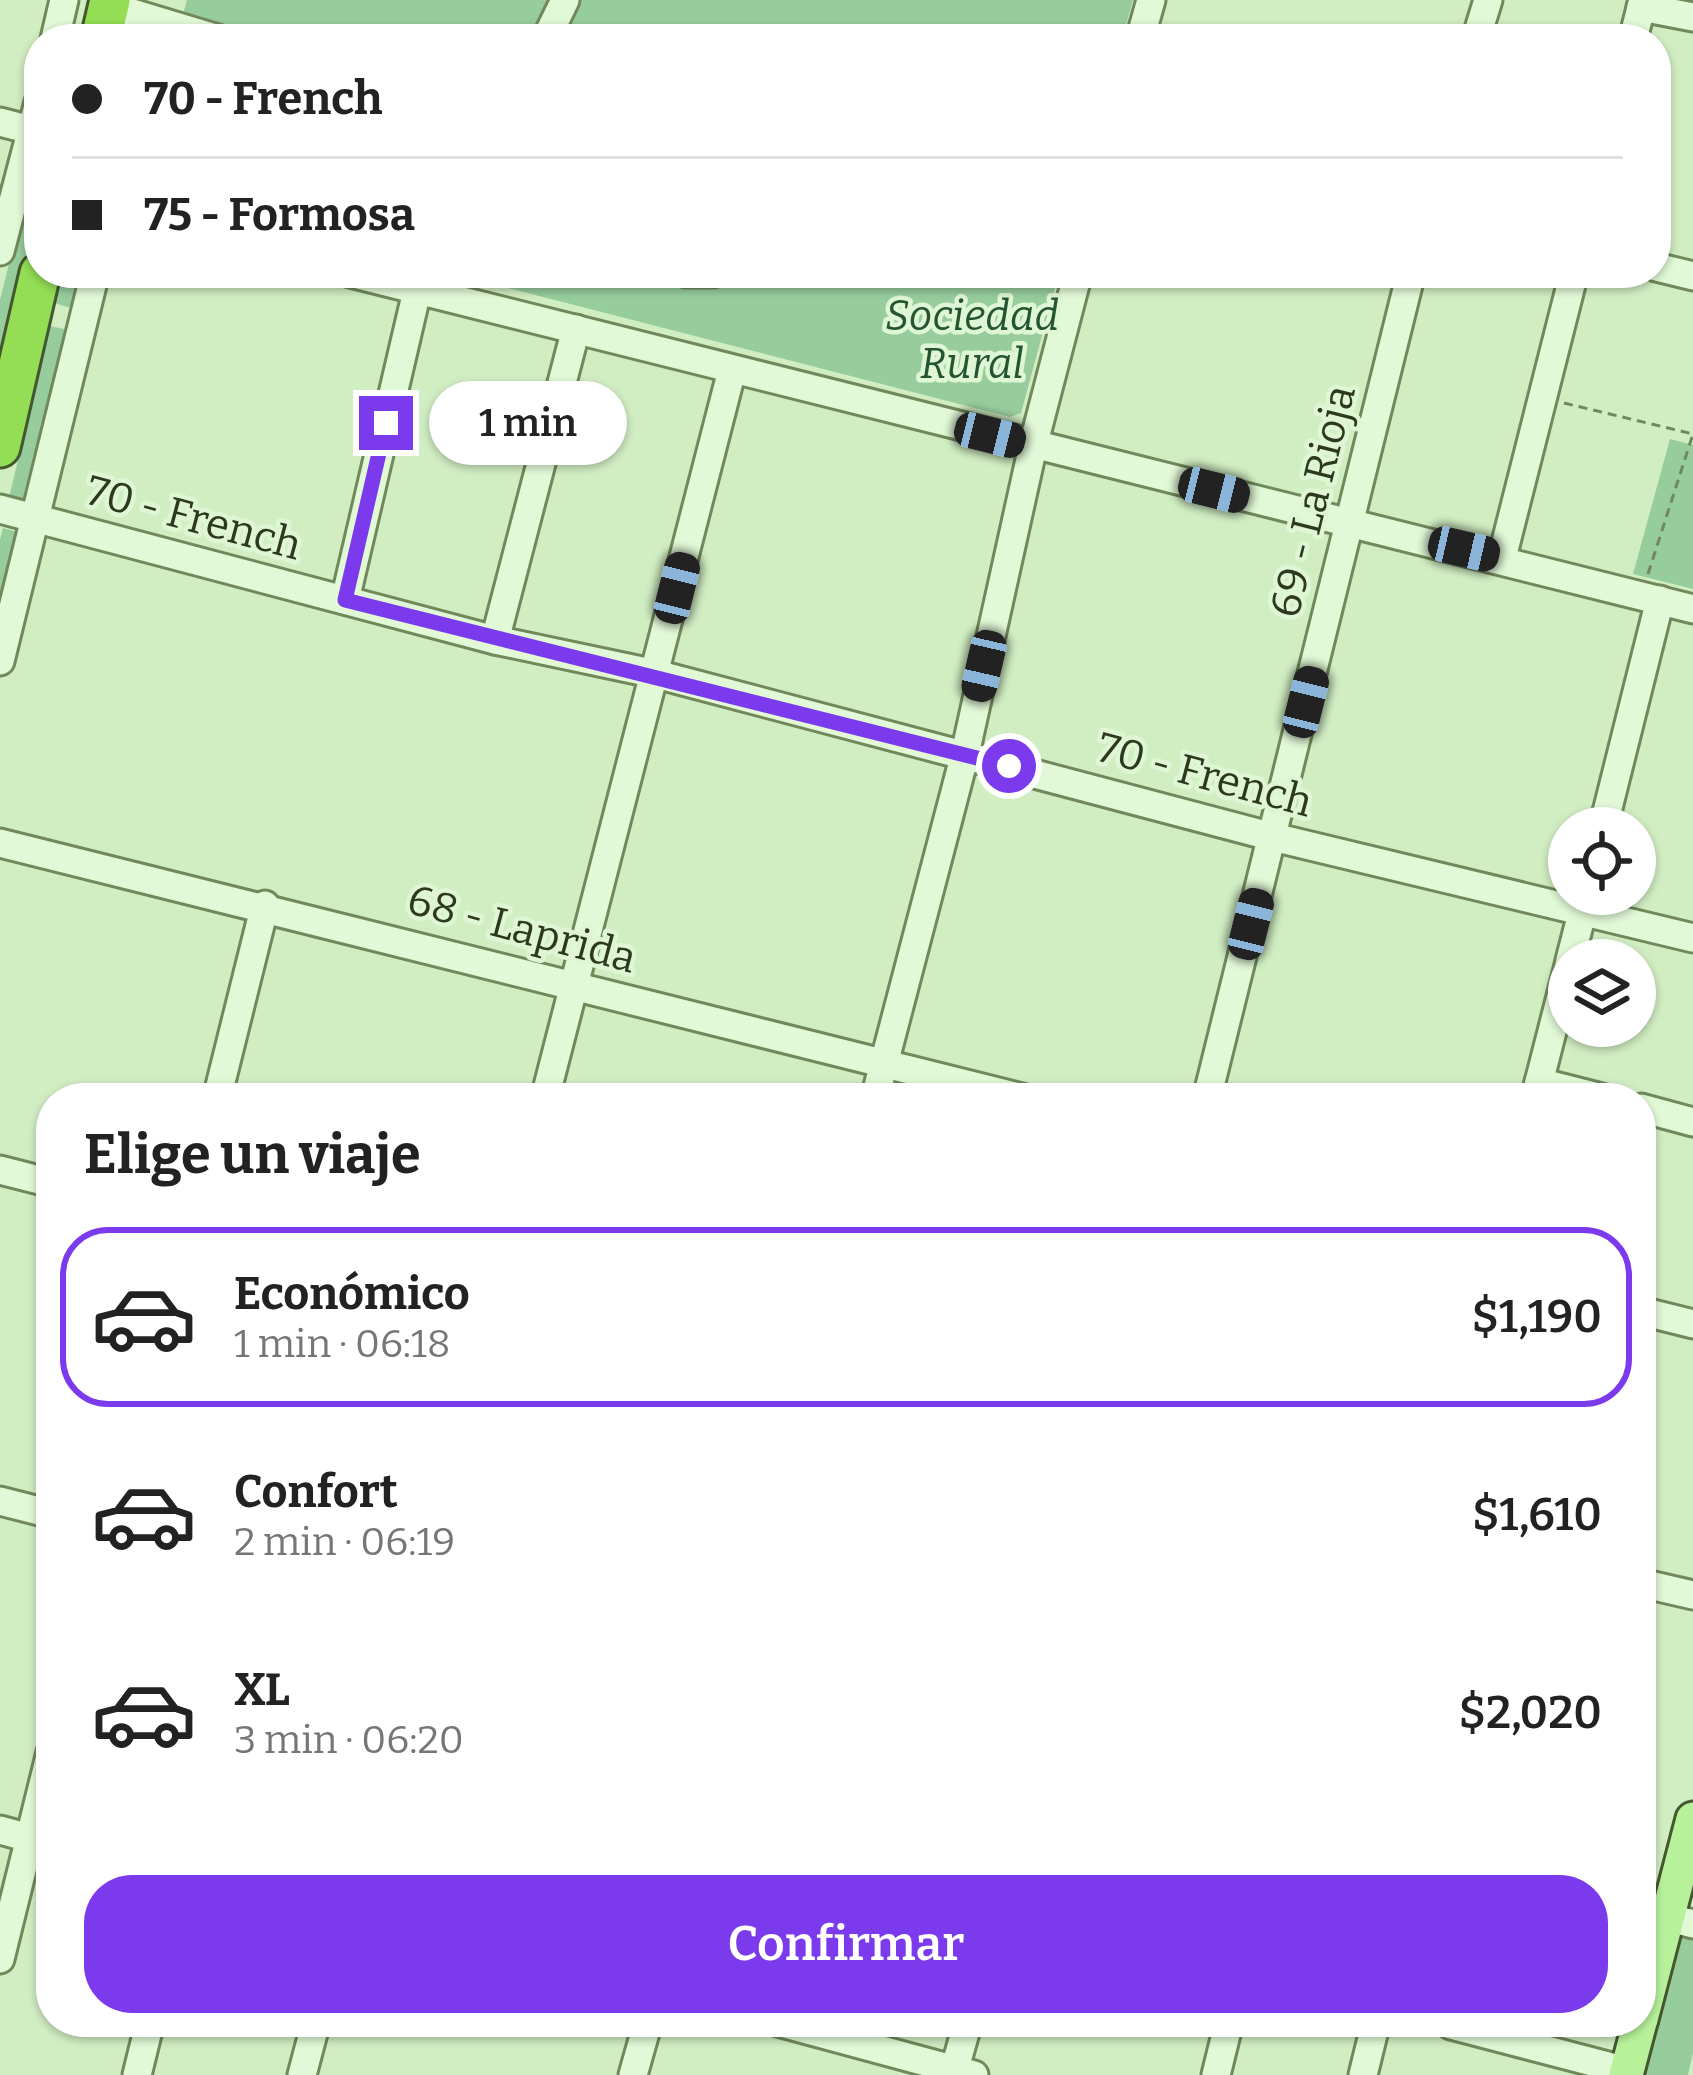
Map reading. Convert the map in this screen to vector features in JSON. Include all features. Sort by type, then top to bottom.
[{"type":"highway","points":[[0,447],[6,380],[35,292]]},
{"type":"main road","points":[[1656,1961],[1693,1819]]},
{"type":"main road","points":[[1627,2073],[1637,2037]]},
{"type":"street","points":[[1642,3],[1693,17]]},
{"type":"street","points":[[106,15],[165,20]]},
{"type":"street","points":[[0,251],[24,167]]},
{"type":"street","points":[[0,661],[91,288]]},
{"type":"street","points":[[406,288],[1693,609]]},
{"type":"street","points":[[878,1083],[965,754],[1033,446],[1074,288]]},
{"type":"street","name":"69 - La Rioja","points":[[1211,1083],[1407,288]]},
{"type":"street","points":[[1502,558],[1570,288]]},
{"type":"street","points":[[345,600],[417,291]]},
{"type":"street","points":[[35,292],[82,320]]},
{"type":"street","points":[[495,640],[576,329]]},
{"type":"street","points":[[549,1083],[732,370]]},
{"type":"street","name":"70 - French","points":[[0,509],[495,640],[656,674],[1273,836],[1548,894]]},
{"type":"street","points":[[1607,807],[1651,597]]},
{"type":"street","name":"68 - Laprida","points":[[0,843],[265,905],[962,1083]]},
{"type":"street","points":[[221,1083],[265,905]]},
{"type":"street","name":"70 - French","points":[[1624,915],[1693,938]]},
{"type":"street","points":[[1540,1083],[1549,1047]]},
{"type":"street","points":[[1656,1112],[1693,1122]]},
{"type":"street","points":[[0,1170],[36,1179]]},
{"type":"street","points":[[1656,1315],[1693,1324]]},
{"type":"street","points":[[0,1502],[36,1510]]},
{"type":"street","points":[[1656,1586],[1693,1595]]},
{"type":"street","points":[[0,1830],[36,1839]]},
{"type":"street","points":[[0,1959],[36,1852]]},
{"type":"street","points":[[137,2075],[146,2037]]},
{"type":"street","points":[[302,2075],[312,2037]]},
{"type":"street","points":[[633,2075],[644,2037]]},
{"type":"street","points":[[832,2037],[960,2073],[966,2037]]},
{"type":"street","points":[[1216,2075],[1225,2037]]},
{"type":"street","points":[[1363,2075],[1372,2037]]},
{"type":"street","points":[[1494,2037],[1627,2073]]},
{"type":"path","points":[[1542,398],[1693,434],[1651,597]]},
{"type":"green space","points":[[187,0],[1133,0],[1126,24],[180,24]]},
{"type":"green space","points":[[24,204],[24,261],[0,358],[0,300]]},
{"type":"green space","points":[[55,288],[80,288],[74,309],[51,302]]},
{"type":"green space","name":"Sociedad Rural","points":[[508,288],[1055,288],[1021,413],[1010,417]]},
{"type":"green space","points":[[50,326],[73,331],[31,507],[8,502]]},
{"type":"green space","points":[[1670,439],[1693,445],[1693,589],[1633,574]]},
{"type":"green space","points":[[3,528],[22,533],[0,616],[0,540]]},
{"type":"green space","points":[[1677,1934],[1693,1938],[1693,2053],[1688,2075],[1642,2075],[1651,2037],[1656,2037],[1656,2019]]},
{"type":"route","points":[[386,423],[345,600],[495,640],[656,674],[1009,766]]}]
